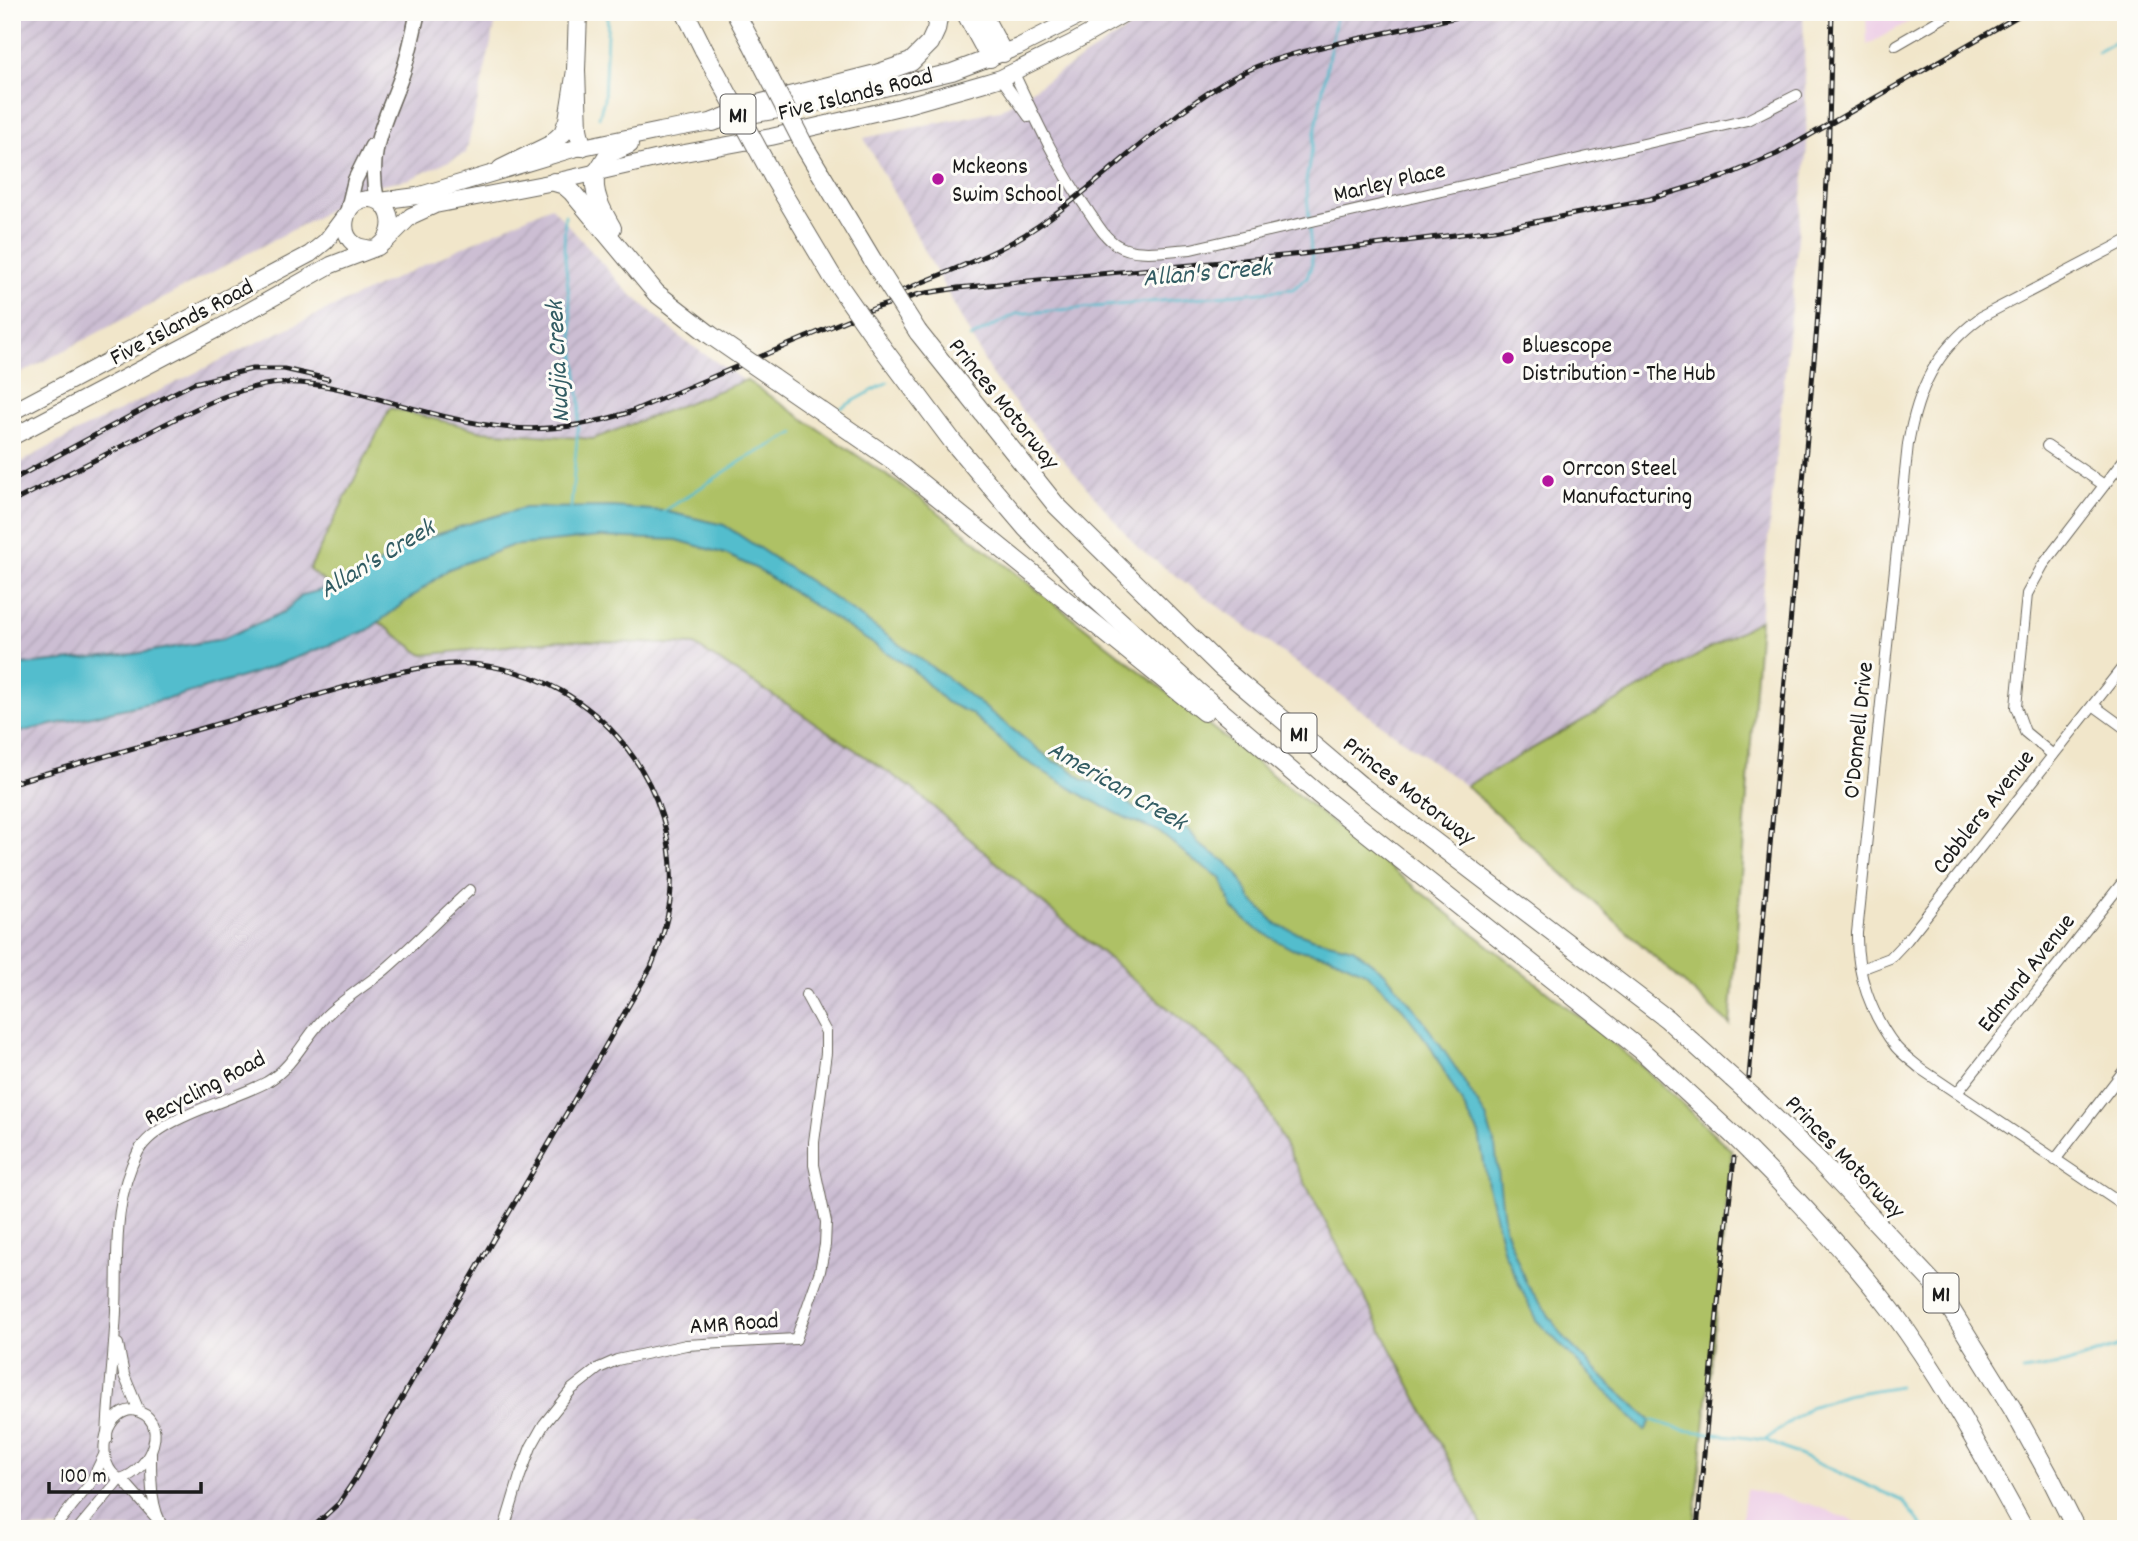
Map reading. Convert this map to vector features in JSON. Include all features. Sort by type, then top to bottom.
[{"type":"highway","points":[[578,12],[576,70],[578,129],[582,147]]},
{"type":"highway","name":"M1","points":[[685,12],[773,177],[832,276],[953,442],[1044,547],[1090,594],[1167,664],[1318,794],[1641,1050],[1785,1186],[1892,1312],[1961,1414],[2024,1529]]},
{"type":"highway","name":"Princes Motorway","points":[[735,12],[806,149],[918,332],[1056,505],[1222,668],[1360,785],[1667,1019],[1818,1160],[1937,1287],[2012,1408],[2076,1529]]},
{"type":"highway","points":[[713,122],[758,104],[876,74],[911,62],[930,43],[936,30],[939,12]]},
{"type":"highway","points":[[965,12],[997,55]]},
{"type":"highway","points":[[981,12],[997,55]]},
{"type":"highway","points":[[501,169],[550,145],[561,136],[568,121],[576,70]]},
{"type":"highway","points":[[598,167],[594,184],[600,205],[632,265]]},
{"type":"highway","points":[[554,182],[572,191],[656,293],[709,334],[891,459],[1236,737],[1318,794]]},
{"type":"highway","points":[[1961,1414],[2017,1529]]},
{"type":"main road","points":[[380,133],[373,167],[378,200],[386,209],[391,222],[390,233],[379,245],[356,245],[345,227],[358,173],[380,133],[403,72],[418,12]]},
{"type":"main road","name":"Five Islands Road","points":[[378,200],[417,196],[582,147],[875,91],[952,72],[1067,24],[1087,12]]},
{"type":"main road","name":"Five Islands Road","points":[[12,437],[219,328],[331,265],[379,245],[411,216],[429,207],[554,182],[598,167],[771,137],[900,107],[1007,74],[1072,43],[1127,12]]},
{"type":"main road","points":[[997,55],[1007,74]]},
{"type":"main road","points":[[582,147],[598,167],[606,156],[615,150],[682,127]]},
{"type":"main road","points":[[348,211],[362,200],[378,200]]},
{"type":"main road","name":"Five Islands Road","points":[[12,412],[310,254],[326,241],[348,211]]},
{"type":"street","points":[[1896,45],[1953,12]]},
{"type":"street","name":"Marley Place","points":[[1007,74],[1078,197],[1105,234],[1118,246],[1136,251],[1191,249],[1747,120],[1797,96]]},
{"type":"street","name":"O'Donnell Drive","points":[[2126,241],[1981,317],[1965,329],[1933,369],[1918,398],[1908,444],[1856,953],[1874,1010],[1898,1049],[1922,1069],[2126,1208]]},
{"type":"street","points":[[2047,446],[2104,485]]},
{"type":"street","points":[[2053,755],[2025,732],[2016,707],[2027,594],[2043,565],[2126,457]]},
{"type":"street","name":"Cobblers Avenue","points":[[1861,969],[1891,958],[1907,940],[2126,663]]},
{"type":"street","points":[[2093,705],[2126,729]]},
{"type":"street","name":"Edmund Avenue","points":[[1957,1093],[2126,878]]},
{"type":"street","name":"Recycling Road","points":[[107,1439],[116,1326],[116,1242],[128,1176],[145,1141],[167,1126],[253,1088],[279,1073],[297,1055],[328,1013],[382,971],[470,890]]},
{"type":"street","name":"AMR Road","points":[[504,1529],[531,1447],[544,1424],[572,1389],[592,1373],[617,1360],[686,1345],[796,1339],[820,1271],[826,1222],[814,1165],[826,1031],[806,995]]},
{"type":"street","points":[[2056,1160],[2126,1068]]},
{"type":"street","points":[[116,1326],[121,1367],[128,1388],[139,1411],[149,1419],[153,1430],[153,1491],[156,1513],[163,1527]]},
{"type":"street","points":[[54,1529],[90,1484],[105,1453],[109,1426],[116,1415],[128,1410],[139,1411]]},
{"type":"street","points":[[105,1453],[111,1472],[121,1479],[163,1527]]},
{"type":"street","points":[[78,1529],[121,1479],[138,1468],[151,1453]]},
{"type":"shaded area","points":[[12,12],[498,12],[466,153],[410,179],[363,187],[315,218],[12,378]]},
{"type":"shaded area","points":[[1155,12],[1803,12],[1807,147],[1760,620],[1466,786],[1139,549],[993,377],[864,138],[1000,110]]},
{"type":"shaded area","points":[[1866,12],[1926,12],[1867,45]]},
{"type":"shaded area","points":[[551,206],[624,288],[685,341],[923,500],[1643,1067],[1690,1529],[12,1529],[12,467],[243,349]]},
{"type":"shaded area","points":[[1746,1489],[1810,1504],[1874,1529],[1741,1529]]},
{"type":"green space","points":[[746,380],[923,500],[1643,1067],[1732,1151],[1694,1529],[1483,1529],[1250,1077],[1046,906],[913,789],[694,645],[561,640],[423,655],[309,570],[390,408],[483,431],[593,439]]},
{"type":"green space","points":[[1760,620],[1730,1025],[1466,786]]},
{"type":"water","points":[[612,507],[664,511],[724,525],[946,677],[1053,761],[1066,766],[1084,780],[1106,785],[1134,808],[1172,819],[1190,831],[1199,844],[1225,861],[1238,874],[1251,899],[1277,925],[1312,938],[1353,948],[1385,973],[1416,1010],[1486,1117],[1495,1146],[1505,1228],[1526,1283],[1566,1340],[1651,1420],[1645,1431],[1536,1320],[1504,1253],[1479,1134],[1429,1044],[1399,1004],[1365,972],[1330,956],[1292,949],[1256,929],[1233,909],[1221,878],[1194,861],[1158,831],[1087,798],[1021,758],[970,713],[946,702],[912,669],[757,569],[725,554],[677,540],[600,537],[511,546],[449,569],[368,630],[319,649],[252,674],[175,697],[12,734],[12,666],[134,654],[222,639],[284,612],[302,595],[356,581],[403,546],[524,508]]},
{"type":"waterway","name":"Nudjia Creek","points":[[599,117],[604,99],[608,12]]},
{"type":"waterway","name":"Allan's Creek","points":[[1309,219],[1306,181],[1337,12]]},
{"type":"waterway","points":[[2097,52],[2126,36]]},
{"type":"waterway","name":"Nudjia Creek","points":[[565,215],[564,249],[580,404],[571,507]]},
{"type":"waterway","name":"Allan's Creek","points":[[970,338],[1016,314],[1293,289],[1307,277],[1312,264],[1309,226]]},
{"type":"waterway","name":"Allan's Creek","points":[[841,408],[888,382]]},
{"type":"waterway","name":"Allan's Creek","points":[[663,512],[743,460],[795,433]]},
{"type":"waterway","name":"American Creek","points":[[2023,1371],[2065,1364],[2126,1344]]},
{"type":"waterway","name":"American Creek","points":[[1651,1420],[1683,1430],[1765,1440],[1810,1407],[1846,1395],[1899,1386]]},
{"type":"waterway","points":[[1765,1440],[1903,1501],[1925,1529]]},
{"type":"railway","points":[[899,292],[1005,246],[1038,226],[1174,117],[1238,75],[1273,60],[1308,50],[1482,12]]},
{"type":"railway","points":[[1749,1077],[1817,327],[1828,166],[1832,12]]},
{"type":"railway","points":[[12,502],[194,410],[228,395],[264,385],[321,385],[479,424],[535,429],[565,427],[630,412],[875,308],[920,294],[1302,254],[1494,230],[1650,199],[1723,177],[1777,154],[2025,12]]},
{"type":"railway","points":[[12,480],[194,383],[252,369],[284,369],[328,379]]},
{"type":"railway","points":[[12,783],[387,675],[433,666],[469,664],[523,674],[561,691],[595,715],[624,744],[646,779],[662,817],[670,858],[670,901],[663,935],[651,967],[355,1479],[339,1503],[311,1529]]},
{"type":"railway","points":[[1697,1529],[1734,1158]]},
{"type":"place","name":"Mckeons Swim School","points":[[938,179]]},
{"type":"place","name":"Bluescope Distribution - The Hub","points":[[1508,358]]},
{"type":"place","name":"Orrcon Steel Manufacturing","points":[[1548,481]]}]
